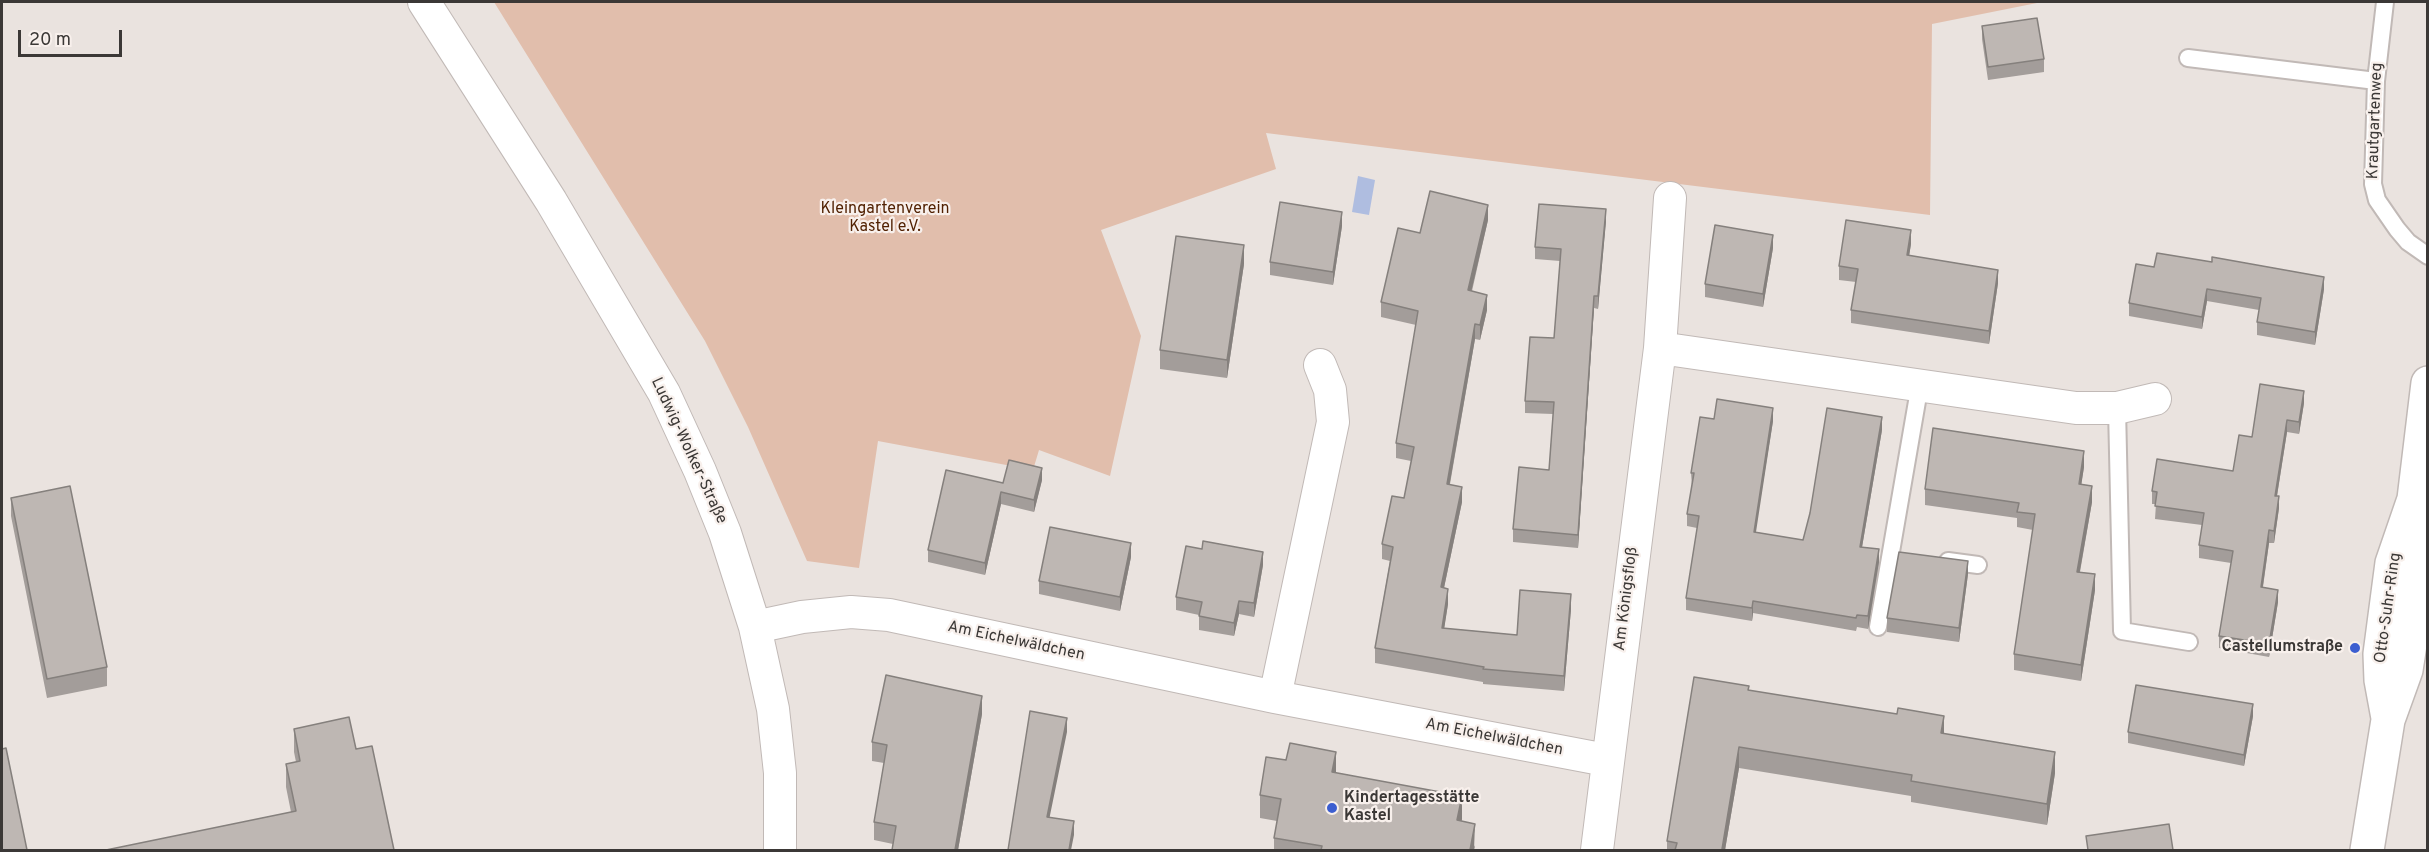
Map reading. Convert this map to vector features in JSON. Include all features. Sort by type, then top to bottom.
[{"type":"street","name":"Ludwig-Wolker-Straße","points":[[423,2],[551,201],[664,393],[721,523],[755,627],[772,709],[780,773],[780,850]]},
{"type":"street","name":"Am Königsfloß","points":[[1597,850],[1606,760],[1660,348],[1670,198]]},
{"type":"street","points":[[1660,348],[2076,408],[2117,408],[2155,399]]},
{"type":"street","points":[[1275,697],[1333,422],[1330,390],[1320,365]]},
{"type":"street","name":"Otto-Suhr-Ring","points":[[2367,850],[2388,720],[2406,670],[2422,568],[2421,500],[2427,382]]},
{"type":"street","name":"Am Eichelwäldchen","points":[[755,627],[802,616],[851,612],[889,615],[1275,697],[1606,760]]},
{"type":"lane","name":"Krautgartenweg","points":[[2385,2],[2376,81],[2373,184],[2377,200],[2408,242],[2427,256]]},
{"type":"lane","points":[[2188,58],[2376,81]]},
{"type":"lane","points":[[1878,627],[1920,384]]},
{"type":"lane","points":[[2117,408],[2122,631],[2189,642]]},
{"type":"lane","points":[[1891,552],[1912,555]]},
{"type":"lane","points":[[1935,559],[1978,566]]},
{"type":"green space","name":"Kleingartenverein Kastel e.V.","points":[[494,2],[2042,2],[1932,24],[1930,215],[1266,133],[1276,169],[1101,230],[1141,336],[1110,476],[1039,450],[1033,470],[878,441],[859,568],[807,561],[748,427],[705,341]]},
{"type":"water","points":[[1358,176],[1375,180],[1369,215],[1352,212]]},
{"type":"building","points":[[2037,18],[2044,59],[1988,67],[1982,26]]},
{"type":"building","points":[[1430,191],[1488,205],[1468,290],[1487,295],[1480,325],[1475,324],[1447,484],[1462,487],[1441,587],[1448,589],[1442,628],[1517,635],[1520,590],[1571,594],[1564,676],[1483,669],[1484,667],[1375,648],[1393,547],[1382,544],[1392,496],[1404,498],[1414,447],[1396,443],[1418,311],[1381,302],[1398,228],[1420,233]]},
{"type":"building","points":[[1280,202],[1342,212],[1333,272],[1270,262]]},
{"type":"building","points":[[1539,204],[1606,209],[1598,296],[1594,296],[1578,535],[1513,529],[1519,467],[1549,470],[1554,402],[1525,401],[1530,337],[1554,338],[1561,249],[1535,247]]},
{"type":"building","points":[[1846,220],[1911,230],[1907,255],[1998,270],[1989,331],[1851,310],[1858,269],[1839,266]]},
{"type":"building","points":[[1715,225],[1773,235],[1763,294],[1705,284]]},
{"type":"building","points":[[1176,236],[1244,245],[1227,360],[1160,350]]},
{"type":"building","points":[[2157,253],[2212,262],[2212,257],[2324,277],[2315,332],[2257,322],[2261,298],[2207,289],[2202,317],[2129,303],[2136,264],[2154,267]]},
{"type":"building","points":[[2260,384],[2304,391],[2299,422],[2287,420],[2275,496],[2279,496],[2274,531],[2269,530],[2261,587],[2278,590],[2269,644],[2219,636],[2233,551],[2199,545],[2204,513],[2155,506],[2157,492],[2152,491],[2157,459],[2233,471],[2239,435],[2252,437]]},
{"type":"building","points":[[1717,399],[1773,408],[1754,532],[1803,540],[1810,513],[1827,408],[1882,417],[1860,547],[1879,549],[1868,616],[1857,615],[1856,618],[1753,601],[1752,608],[1686,598],[1699,516],[1687,514],[1694,473],[1691,473],[1700,417],[1714,419]]},
{"type":"building","points":[[1933,428],[2084,451],[2079,484],[2092,486],[2077,572],[2095,574],[2081,665],[2014,654],[2035,514],[2017,512],[2019,503],[1925,489]]},
{"type":"building","points":[[1009,460],[1042,468],[1034,500],[1001,492],[985,563],[928,550],[946,470],[1003,483]]},
{"type":"building","points":[[70,486],[107,667],[47,679],[11,498]]},
{"type":"building","points":[[1050,527],[1131,543],[1120,597],[1039,581]]},
{"type":"building","points":[[1203,541],[1263,552],[1254,603],[1239,601],[1234,623],[1199,616],[1202,602],[1176,597],[1186,546],[1202,549]]},
{"type":"building","points":[[1899,552],[1968,561],[1959,628],[1887,618]]},
{"type":"building","points":[[886,675],[982,696],[955,850],[892,850],[896,826],[874,822],[887,745],[872,742]]},
{"type":"building","points":[[1694,677],[1749,686],[1748,690],[1897,714],[1898,708],[1944,716],[1941,733],[2055,752],[2047,804],[1911,781],[1912,775],[1739,747],[1722,849],[1727,850],[1675,850],[1677,843],[1667,841]]},
{"type":"building","points":[[2136,685],[2253,704],[2244,755],[2128,732]]},
{"type":"building","points":[[1030,711],[1067,718],[1047,817],[1074,821],[1069,850],[1008,850]]},
{"type":"building","points":[[349,717],[356,749],[372,746],[394,850],[106,850],[296,811],[286,764],[300,761],[294,729]]},
{"type":"building","name":"Kindertagesstätte Kastel","points":[[1290,743],[1336,752],[1332,772],[1462,796],[1457,820],[1475,824],[1470,850],[1321,850],[1322,846],[1274,838],[1281,799],[1260,795],[1266,757],[1286,760]]},
{"type":"building","points":[[6,748],[27,850],[2,850],[2,749]]},
{"type":"building","points":[[2169,824],[2173,850],[2088,850],[2086,836]]},
{"type":"place","name":"Castellumstraße","points":[[2355,648]]},
{"type":"place","name":"Kindertagesstätte Kastel","points":[[1332,808]]}]
